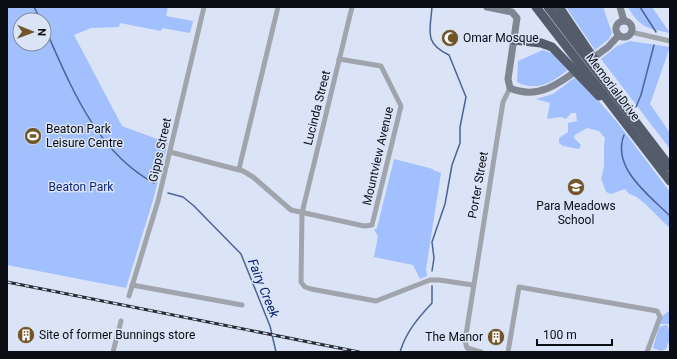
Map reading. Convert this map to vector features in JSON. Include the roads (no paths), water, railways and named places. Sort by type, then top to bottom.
[{"type":"highway","name":"Memorial Drive","points":[[536,7],[670,167]]},
{"type":"highway","name":"Memorial Drive","points":[[548,7],[670,181]]},
{"type":"highway","points":[[559,7],[621,110]]},
{"type":"highway","points":[[514,40],[541,43],[552,47],[621,110]]},
{"type":"main road","name":"Porter Street","points":[[487,7],[508,11],[514,14],[517,20],[507,82],[510,88]]},
{"type":"main road","points":[[619,34],[626,36],[631,32],[632,28],[630,24],[624,21],[620,7]]},
{"type":"main road","points":[[619,34],[617,28],[619,23],[624,21]]},
{"type":"main road","points":[[510,88],[526,92],[541,91],[555,86],[608,47],[619,34]]},
{"type":"street","name":"Gipps Street","points":[[129,296],[158,201],[204,7]]},
{"type":"street","points":[[239,169],[278,7]]},
{"type":"street","name":"Lucinda Street","points":[[352,7],[302,213],[300,279],[303,285],[308,288],[373,301],[430,280],[473,285]]},
{"type":"street","points":[[631,32],[670,41]]},
{"type":"street","name":"Mountview Avenue","points":[[302,213],[364,226],[372,225],[401,106],[381,66],[340,59]]},
{"type":"street","name":"Porter Street","points":[[481,352],[468,349],[465,345],[473,285],[504,100],[510,88]]},
{"type":"street","points":[[170,152],[239,169],[253,177],[291,210],[302,213]]},
{"type":"street","points":[[132,285],[242,305]]},
{"type":"street","points":[[508,352],[519,287],[657,311],[660,313],[660,317],[647,352]]},
{"type":"street","points":[[113,352],[121,322]]},
{"type":"waterway","name":"Fairy Creek","points":[[34,7],[37,12]]},
{"type":"waterway","points":[[432,7],[430,36],[436,46],[441,51],[449,55],[466,97],[460,127],[460,143],[452,165],[445,204],[432,242],[434,258],[432,271]]},
{"type":"waterway","points":[[640,7],[656,32]]},
{"type":"waterway","name":"Fairy Creek","points":[[52,44],[75,93],[100,135],[133,169],[154,183]]},
{"type":"waterway","points":[[636,107],[641,95],[654,45]]},
{"type":"waterway","points":[[624,135],[621,147],[623,159],[628,170],[643,190],[670,216]]},
{"type":"waterway","name":"Fairy Creek","points":[[168,193],[183,197],[194,206],[241,254],[270,326],[276,352]]},
{"type":"waterway","points":[[400,352],[413,326],[432,303],[432,286]]},
{"type":"railway","points":[[7,282],[359,352]]},
{"type":"place","name":"Omar Mosque","points":[[450,38]]},
{"type":"place","name":"Beaton Park Leisure Centre","points":[[33,136]]},
{"type":"place","name":"Para Meadows School","points":[[576,187]]},
{"type":"place","name":"Site of former Bunnings store","points":[[26,335]]},
{"type":"place","name":"The Manor","points":[[496,337]]},
{"type":"park label","name":"Beaton Park","points":[[81,187]]}]
